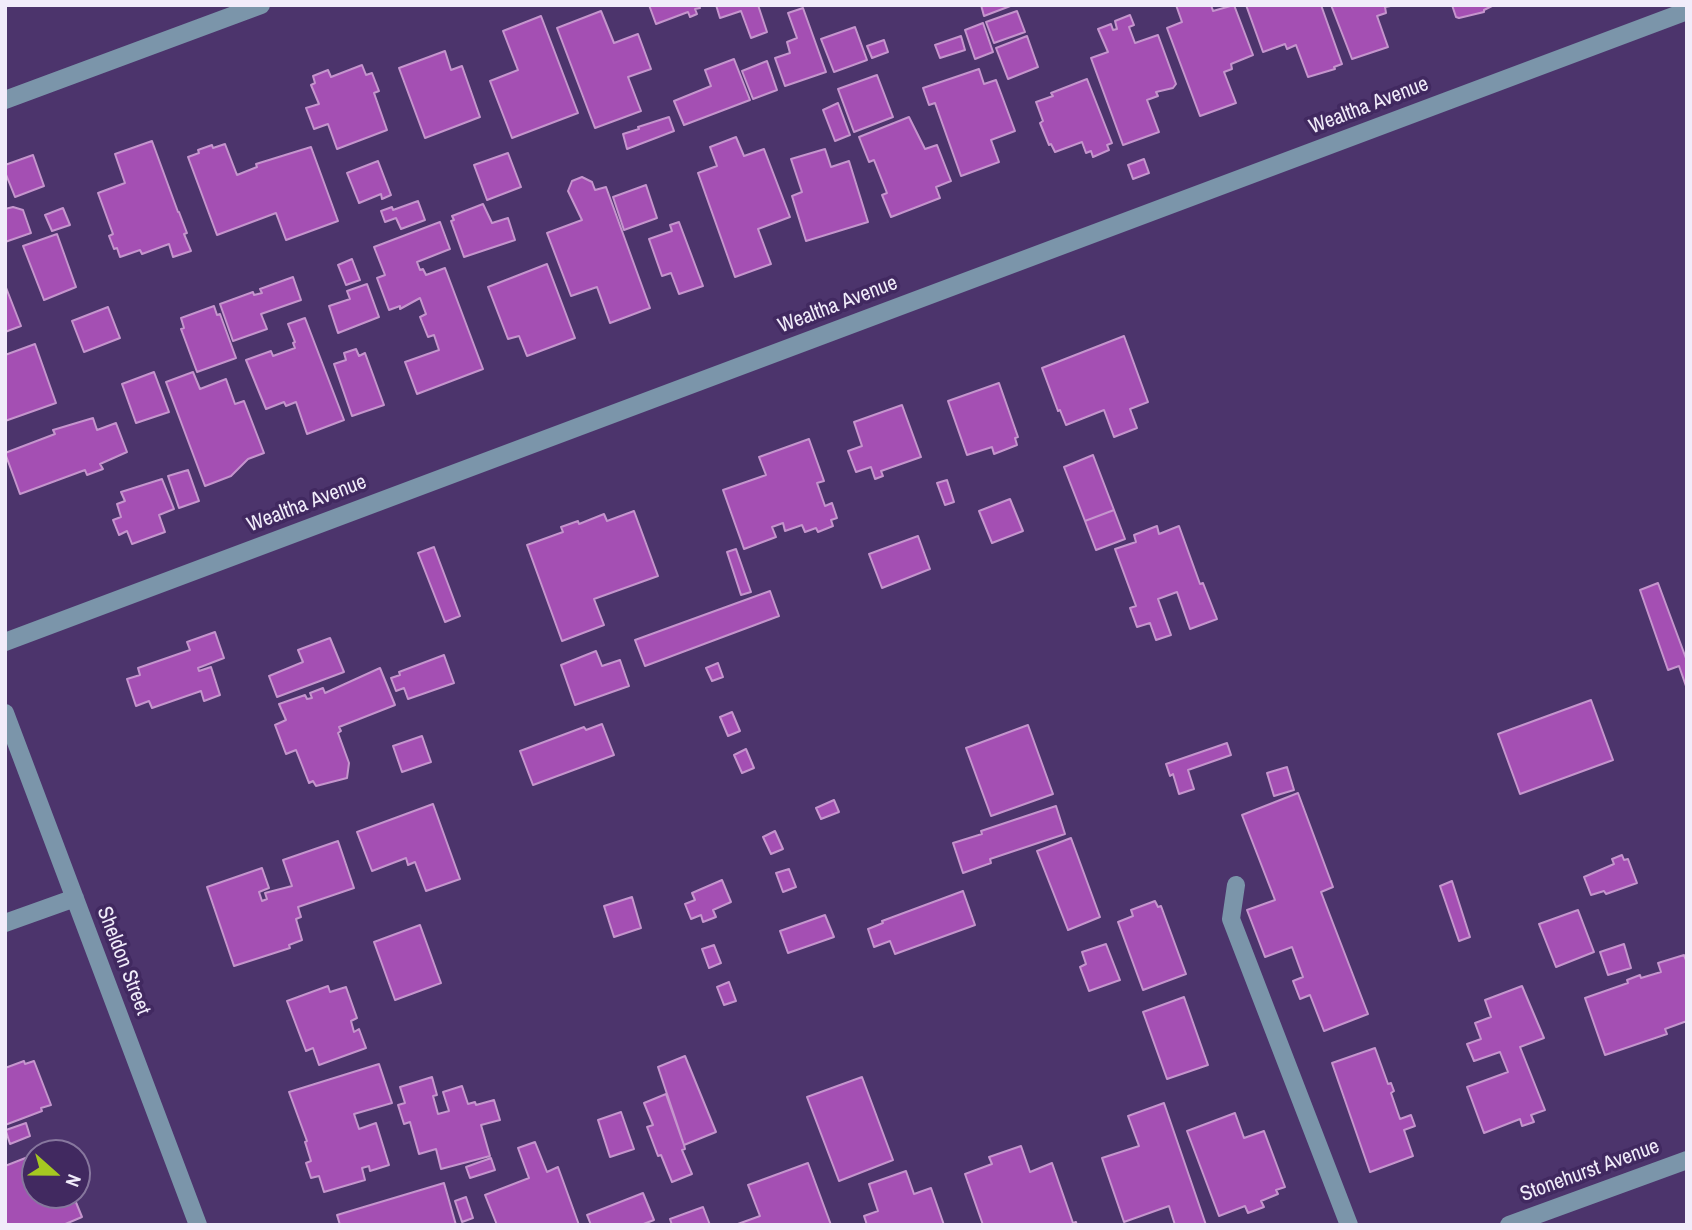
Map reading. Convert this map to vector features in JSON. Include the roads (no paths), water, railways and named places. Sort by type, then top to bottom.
[{"type":"street","points":[[5,100],[261,5]]},
{"type":"street","name":"Wealtha Avenue","points":[[5,642],[1687,11]]},
{"type":"street","name":"Sheldon Street","points":[[5,713],[198,1225]]},
{"type":"street","points":[[1236,885],[1231,919],[1349,1225]]},
{"type":"street","points":[[5,923],[75,898]]},
{"type":"street","name":"Stonehurst Avenue","points":[[1509,1225],[1687,1160]]}]
